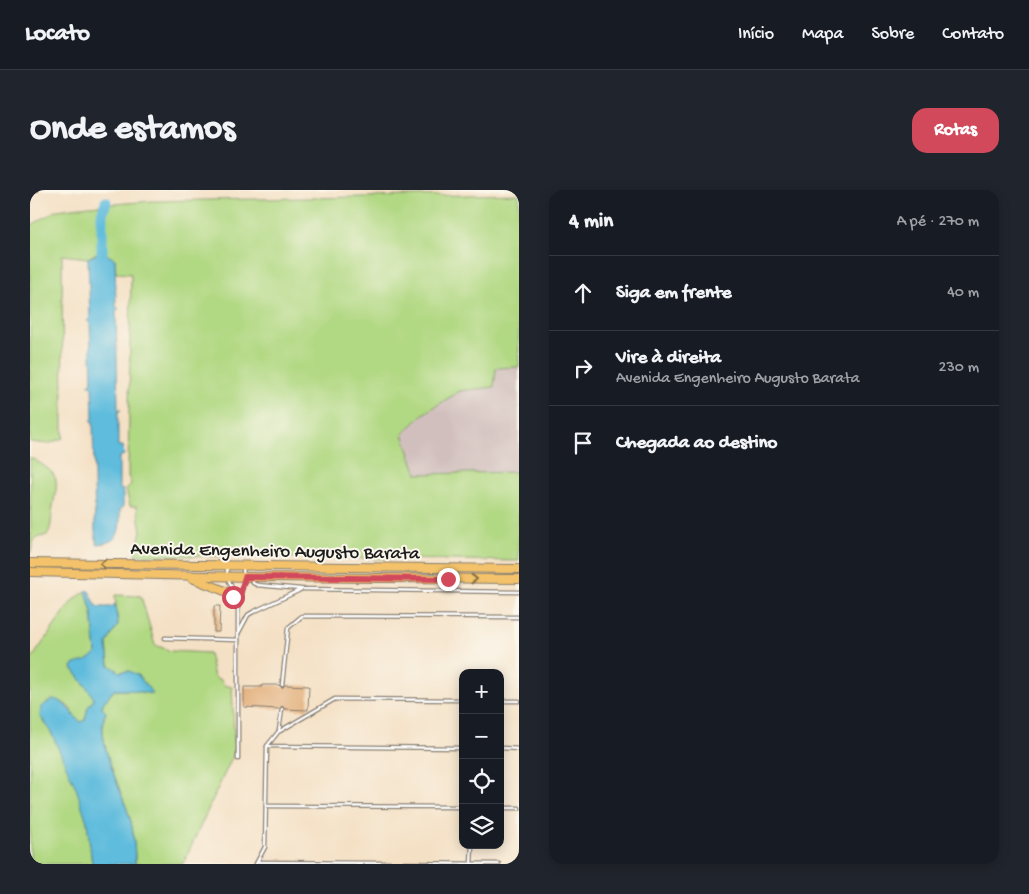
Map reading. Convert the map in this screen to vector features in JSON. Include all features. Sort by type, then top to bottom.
[{"type":"main road","name":"Avenida Engenheiro Augusto Barata","points":[[30,563],[519,569]]},
{"type":"main road","name":"Avenida Engenheiro Augusto Barata","points":[[30,572],[519,580]]},
{"type":"main road","points":[[180,575],[206,582],[225,591],[237,600]]},
{"type":"lane","points":[[227,565],[227,576],[237,600],[238,759]]},
{"type":"lane","points":[[243,565],[247,577],[257,585],[301,589],[519,592]]},
{"type":"lane","points":[[237,600],[247,577]]},
{"type":"lane","points":[[238,634],[248,615],[260,607],[301,589]]},
{"type":"lane","points":[[282,685],[288,628],[302,616],[519,617]]},
{"type":"lane","points":[[165,638],[238,640]]},
{"type":"lane","points":[[459,700],[335,699],[279,731],[267,746],[265,847],[256,863],[499,864]]},
{"type":"lane","points":[[504,701],[519,701]]},
{"type":"lane","points":[[279,731],[282,709]]},
{"type":"lane","points":[[267,746],[459,748]]},
{"type":"lane","points":[[504,748],[519,749]]},
{"type":"lane","points":[[266,806],[459,807]]},
{"type":"lane","points":[[504,808],[519,808]]},
{"type":"lane","points":[[471,864],[472,849]]},
{"type":"shaded area","points":[[519,367],[519,472],[417,474],[403,434],[423,414],[460,391],[494,387],[496,368]]},
{"type":"green space","points":[[519,194],[519,367],[496,368],[494,387],[460,391],[423,414],[403,434],[417,474],[519,472],[519,561],[135,555],[141,531],[137,506],[130,506],[126,489],[131,484],[128,476],[131,274],[116,273],[115,259],[97,253],[88,258],[62,255],[63,438],[48,444],[30,442],[30,226],[57,210],[152,201]]},
{"type":"green space","points":[[30,457],[48,469],[56,479],[50,529],[47,535],[34,539],[31,553]]},
{"type":"green space","points":[[86,591],[92,612],[96,653],[90,659],[77,663],[72,668],[95,699],[88,707],[85,720],[81,722],[75,717],[70,708],[59,700],[43,721],[64,756],[80,796],[88,826],[92,864],[30,864],[30,661],[72,601]]},
{"type":"green space","points":[[115,595],[141,596],[155,645],[171,651],[209,653],[214,677],[221,680],[224,685],[232,687],[235,751],[183,864],[135,864],[131,822],[106,751],[103,723],[106,712],[102,708],[103,703],[114,690],[130,690],[153,694],[129,671],[120,672],[109,665],[107,643],[118,625]]},
{"type":"water","points":[[102,252],[115,259],[116,306],[119,309],[116,311],[118,409],[121,410],[118,412],[118,446],[123,446],[124,455],[119,457],[119,488],[123,490],[123,506],[120,510],[118,534],[111,541],[97,544],[95,531],[93,422],[90,421],[93,419],[92,386],[88,384],[92,383],[90,322],[87,321],[90,319],[88,258]]},
{"type":"water","points":[[87,590],[97,607],[111,607],[115,604],[118,625],[107,643],[109,665],[120,672],[129,671],[138,675],[153,694],[130,690],[114,690],[103,703],[102,708],[106,712],[103,723],[103,736],[106,751],[131,822],[135,864],[92,864],[87,822],[76,788],[50,730],[40,716],[41,707],[53,699],[62,702],[81,722],[85,720],[88,707],[94,699],[72,668],[73,665],[88,660],[96,653],[92,612]]},
{"type":"building","points":[[214,606],[220,606],[219,632],[214,632]]},
{"type":"building","points":[[262,685],[279,685],[282,688],[285,685],[309,686],[308,710],[285,709],[282,706],[279,709],[244,707],[244,687],[262,687]]},
{"type":"waterway","points":[[102,267],[102,214],[106,202]]},
{"type":"railway","points":[[30,191],[37,190]]},
{"type":"route","points":[[233,597],[238,602],[245,577],[448,579]]}]
